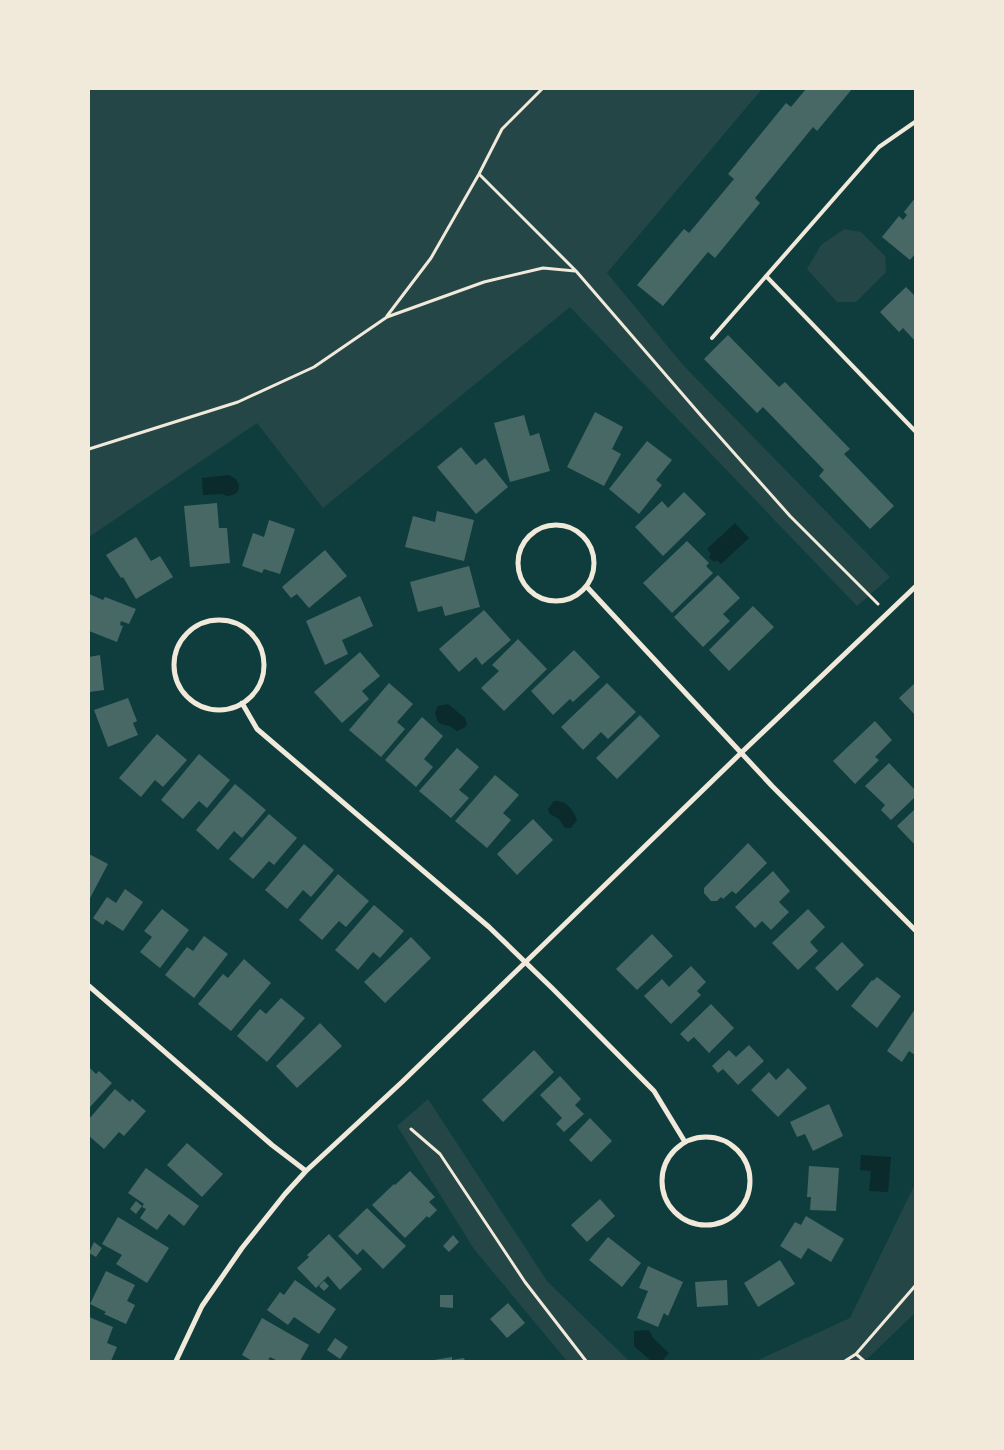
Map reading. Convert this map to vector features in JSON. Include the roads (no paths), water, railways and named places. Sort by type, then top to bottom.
[{"type":"street","points":[[551,525],[562,525],[575,530],[585,538],[592,549],[595,562],[593,575],[587,587],[571,599],[558,602],[539,598],[528,590],[520,577],[518,564],[520,550],[526,539],[538,529],[551,525]]},
{"type":"street","points":[[587,587],[741,753],[915,930]]},
{"type":"street","points":[[176,1361],[202,1306],[242,1248],[306,1171],[402,1082],[915,587]]},
{"type":"street","points":[[218,620],[233,622],[247,630],[257,640],[263,655],[264,668],[260,684],[251,696],[242,703],[228,709],[206,708],[185,695],[177,682],[174,668],[175,653],[182,639],[193,628],[203,623],[218,620]]},
{"type":"street","points":[[242,703],[257,729],[489,927],[526,962],[654,1091],[685,1142]]},
{"type":"street","points":[[89,986],[272,1145],[306,1171]]},
{"type":"street","points":[[700,1138],[715,1138],[729,1143],[746,1162],[750,1173],[750,1189],[746,1201],[737,1213],[724,1222],[697,1225],[683,1219],[674,1212],[665,1199],[662,1187],[663,1171],[673,1152],[685,1142],[700,1138]]},
{"type":"lane","points":[[712,338],[879,147],[915,122]]},
{"type":"lane","points":[[766,276],[915,431]]}]
